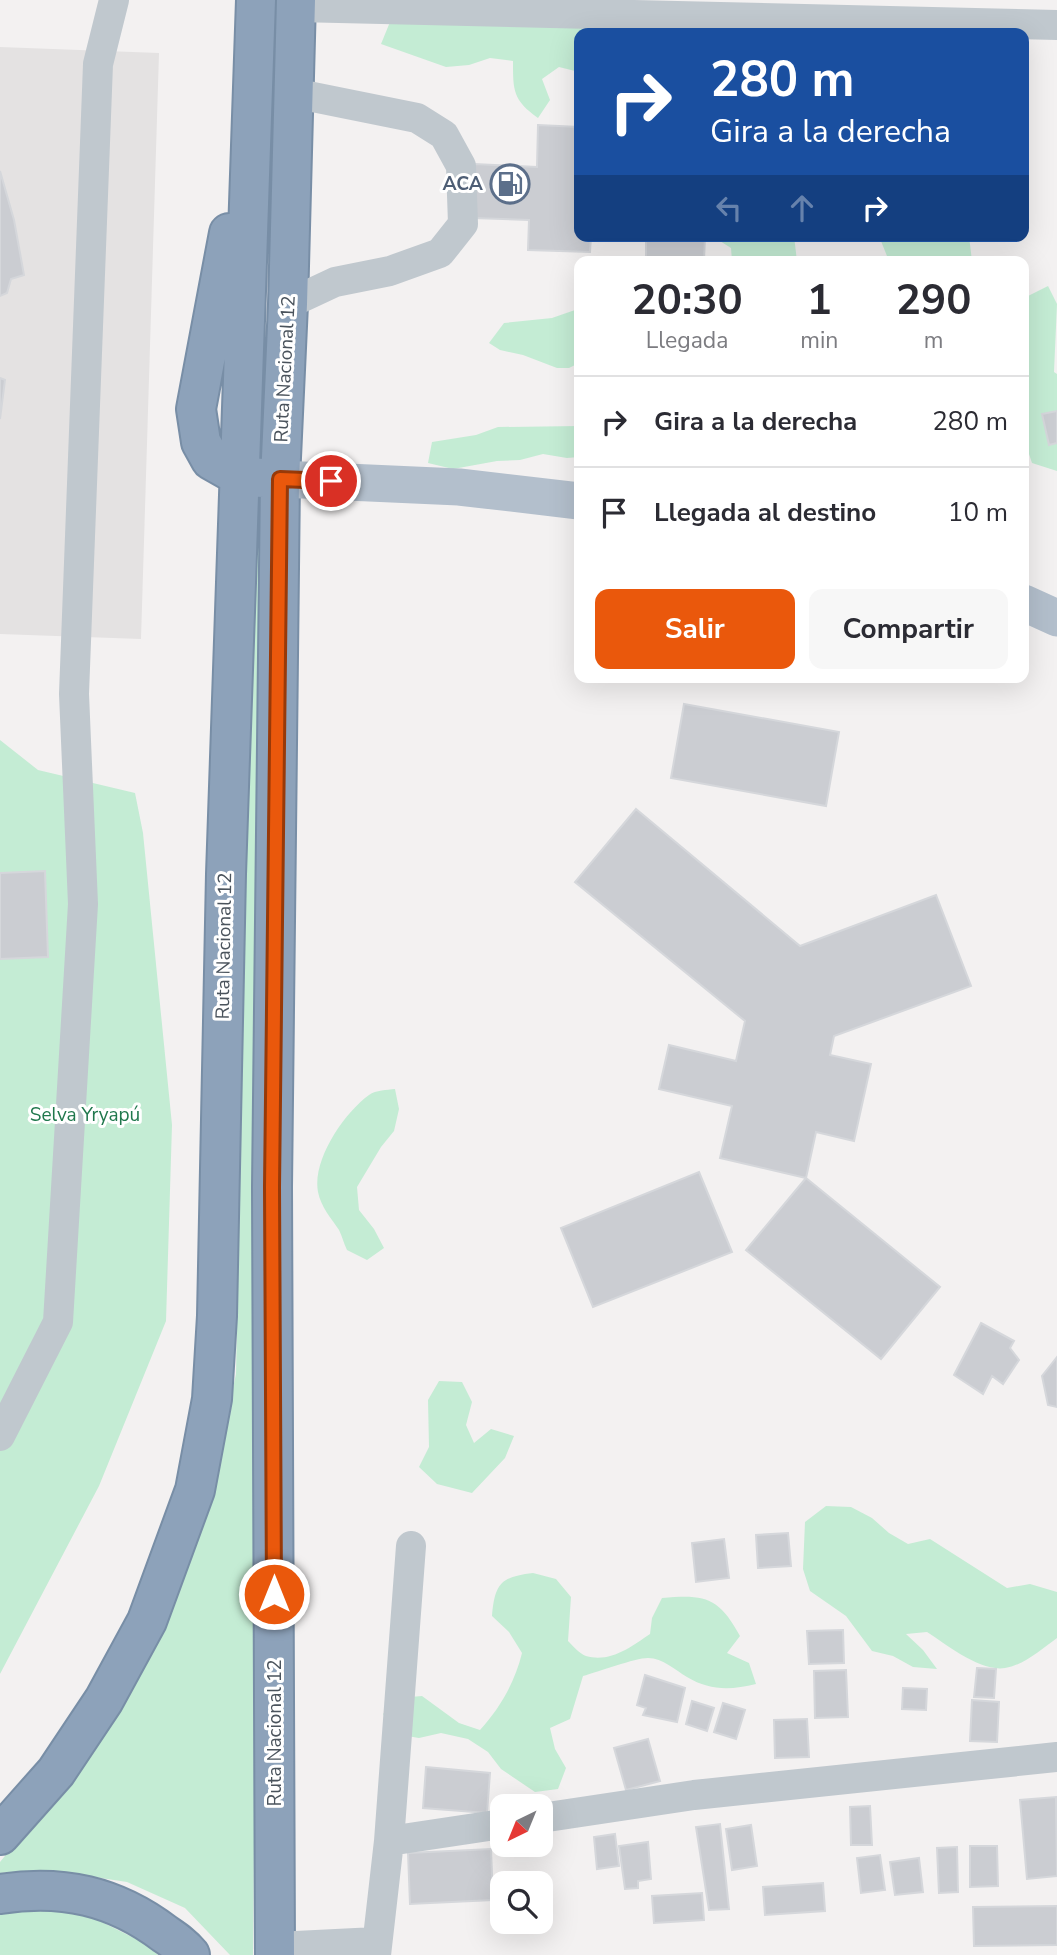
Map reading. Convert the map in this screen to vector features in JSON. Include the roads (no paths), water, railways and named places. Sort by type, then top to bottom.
[{"type":"highway","points":[[256,0],[251,114],[195,409],[201,442],[211,460],[241,477],[280,479]]},
{"type":"highway","name":"Ruta Nacional 12","points":[[275,1951],[272,1173],[280,479],[288,304],[296,3]]},
{"type":"highway","name":"Ruta Nacional 12","points":[[0,1835],[56,1772],[104,1700],[147,1621],[195,1490],[212,1399],[217,1316],[226,861],[241,477]]},
{"type":"highway","points":[[0,1894],[31,1889],[88,1895],[141,1915],[190,1955]]},
{"type":"main road","points":[[280,479],[459,487],[574,500]]},
{"type":"main road","points":[[1029,605],[1057,618]]},
{"type":"street","points":[[0,1436],[58,1322],[83,904],[74,694],[98,64],[114,0]]},
{"type":"street","points":[[296,3],[1057,25]]},
{"type":"street","points":[[288,304],[335,282],[390,271],[440,253],[463,224],[461,166],[444,135],[416,118],[293,93]]},
{"type":"street","points":[[275,1951],[376,1948],[389,1841],[411,1546]]},
{"type":"street","points":[[553,1816],[694,1795],[1057,1757]]},
{"type":"street","points":[[389,1841],[490,1826]]},
{"type":"place","name":"ACA","points":[[510,184]]},
{"type":"park label","name":"Selva Yryapú","points":[[85,1115]]}]
